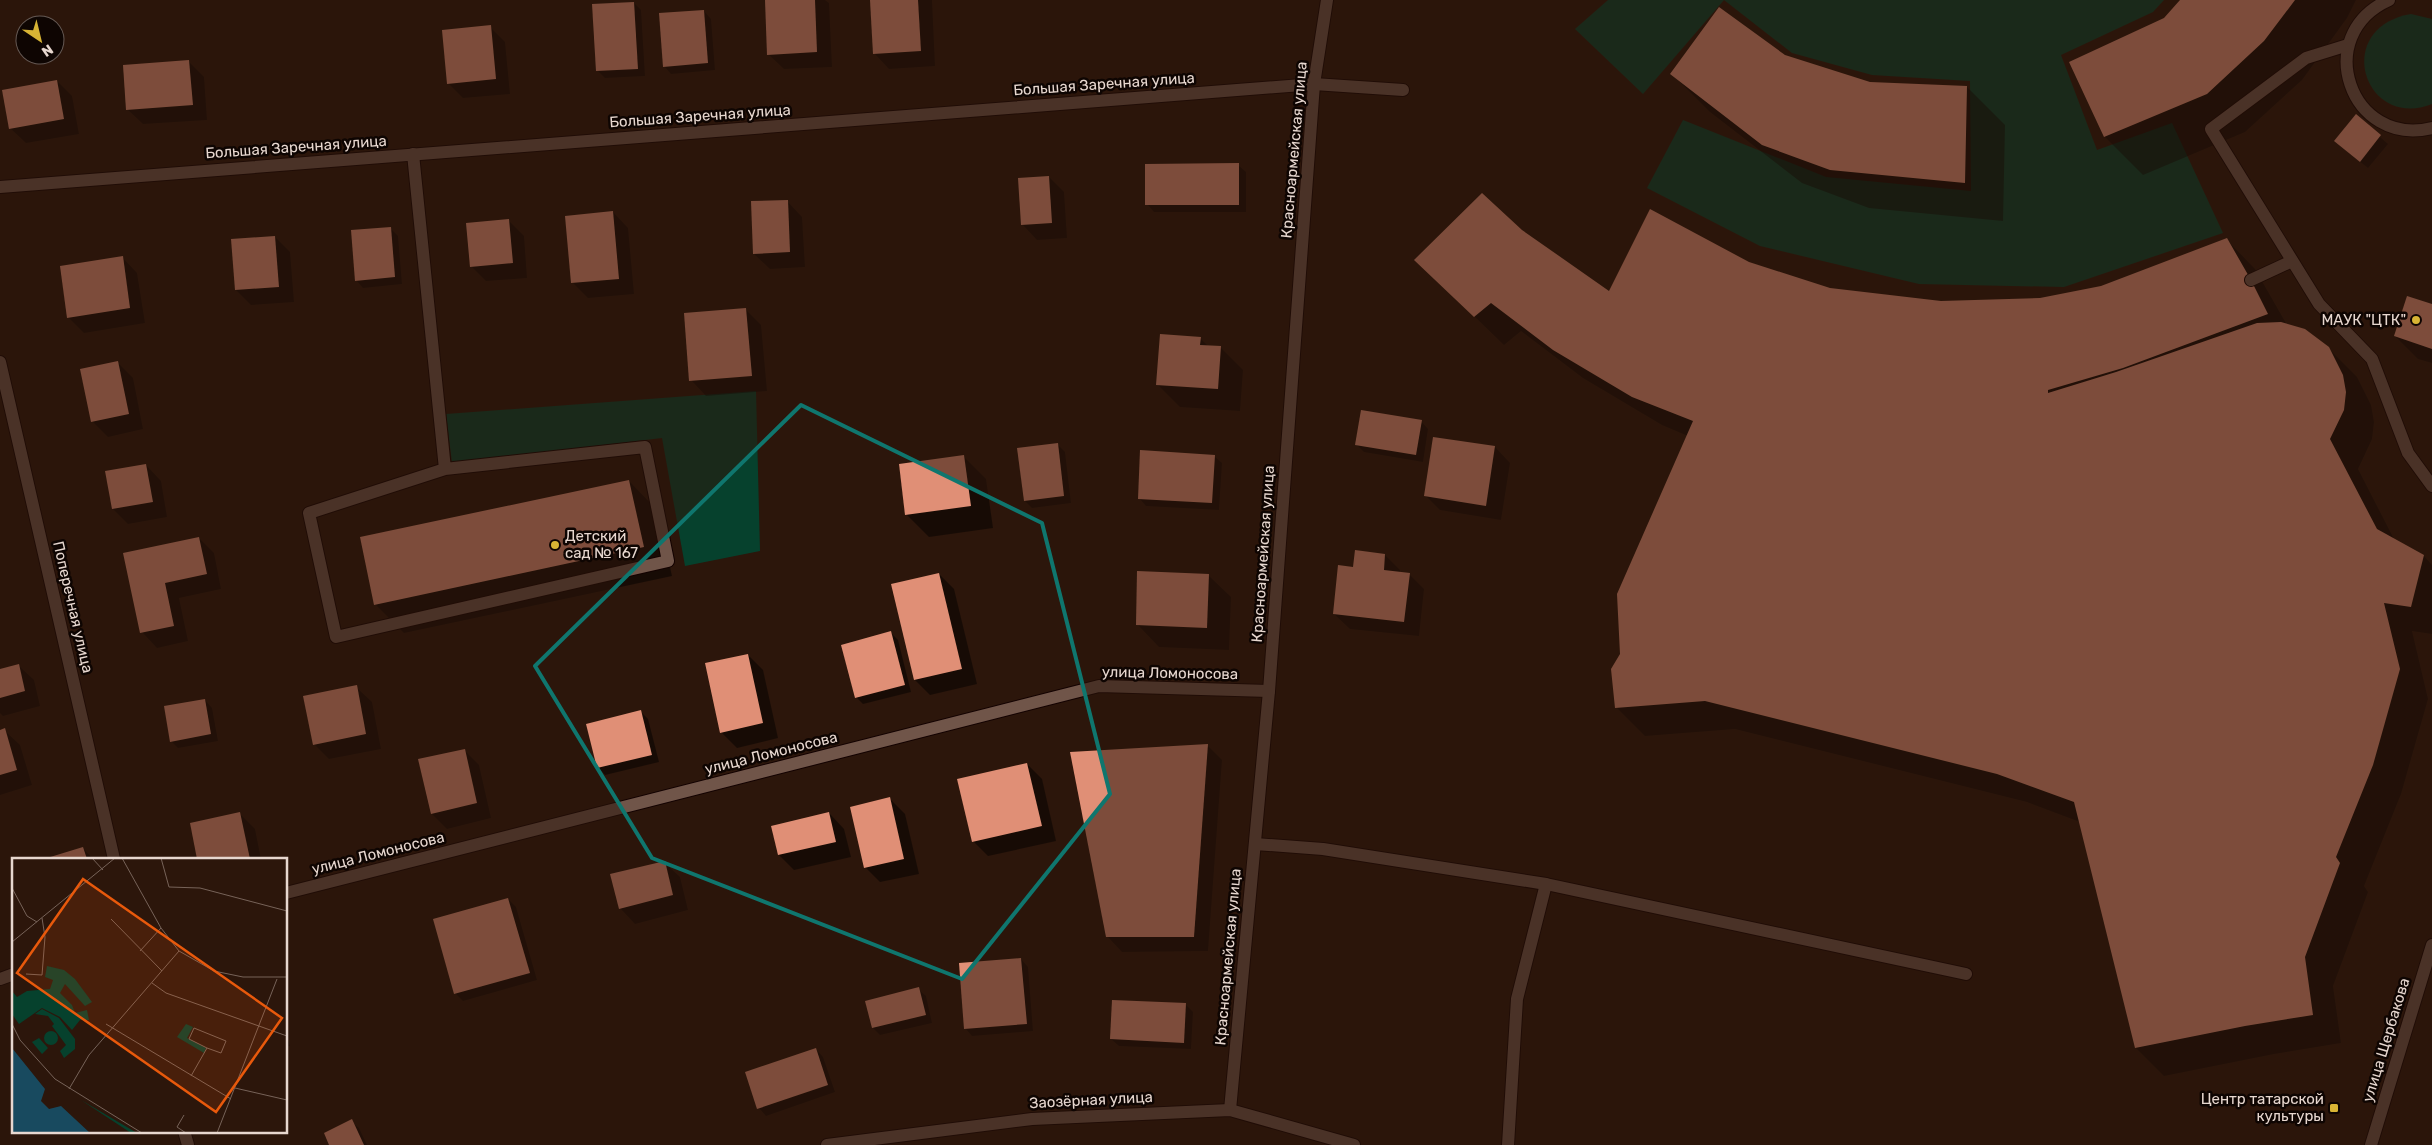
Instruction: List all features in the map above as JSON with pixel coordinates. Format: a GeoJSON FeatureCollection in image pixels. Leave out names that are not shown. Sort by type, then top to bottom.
{"type":"FeatureCollection","features":[{"type":"Feature","properties":{"kind":"street","name":"Красноармейская улица"},"geometry":{"type":"LineString","coordinates":[[1230,1110],[1269,691],[1314,84],[1327,0]]}},
{"type":"Feature","properties":{"kind":"street"},"geometry":{"type":"LineString","coordinates":[[2389,0],[2374,7],[2358,23],[2348,44],[2346,66],[2350,88],[2361,106],[2378,121],[2398,129],[2419,131],[2432,128]]}},
{"type":"Feature","properties":{"kind":"street"},"geometry":{"type":"LineString","coordinates":[[2348,44],[2306,58],[2211,129],[2319,304],[2372,359],[2408,453],[2432,486]]}},
{"type":"Feature","properties":{"kind":"street","name":"Большая Заречная улица"},"geometry":{"type":"LineString","coordinates":[[0,187],[1314,84],[1403,90]]}},
{"type":"Feature","properties":{"kind":"street"},"geometry":{"type":"LineString","coordinates":[[413,154],[444,469]]}},
{"type":"Feature","properties":{"kind":"street"},"geometry":{"type":"LineString","coordinates":[[2251,280],[2292,260]]}},
{"type":"Feature","properties":{"kind":"street","name":"Поперечная улица"},"geometry":{"type":"LineString","coordinates":[[0,362],[114,858]]}},
{"type":"Feature","properties":{"kind":"street"},"geometry":{"type":"LineString","coordinates":[[645,447],[668,561],[336,637],[309,513],[444,469],[645,447]]}},
{"type":"Feature","properties":{"kind":"street","name":"улица Ломоносова"},"geometry":{"type":"LineString","coordinates":[[288,892],[1099,686],[1269,691]]}},
{"type":"Feature","properties":{"kind":"street"},"geometry":{"type":"LineString","coordinates":[[1255,844],[1322,848],[1546,884],[1966,974]]}},
{"type":"Feature","properties":{"kind":"street"},"geometry":{"type":"LineString","coordinates":[[1508,1145],[1517,999],[1546,884]]}},
{"type":"Feature","properties":{"kind":"street","name":"улица Щербакова"},"geometry":{"type":"LineString","coordinates":[[2371,1145],[2432,945]]}},
{"type":"Feature","properties":{"kind":"street"},"geometry":{"type":"LineString","coordinates":[[0,979],[12,975]]}},
{"type":"Feature","properties":{"kind":"street","name":"Заозёрная улица"},"geometry":{"type":"LineString","coordinates":[[827,1145],[1032,1119],[1230,1110],[1354,1145]]}},
{"type":"Feature","properties":{"kind":"street"},"geometry":{"type":"LineString","coordinates":[[184,1132],[188,1145]]}},
{"type":"Feature","properties":{"kind":"highlighted area"},"geometry":{"type":"Polygon","coordinates":[[[801,405],[1042,523],[1110,794],[962,979],[652,858],[535,666],[801,405]]]}},
{"type":"Feature","properties":{"kind":"green space"},"geometry":{"type":"Polygon","coordinates":[[[1608,0],[1724,0],[1643,94],[1575,29],[1608,0]]]}},
{"type":"Feature","properties":{"kind":"green space"},"geometry":{"type":"Polygon","coordinates":[[[1724,0],[2164,0],[2153,12],[2061,55],[2097,150],[2172,123],[2223,233],[2064,287],[1919,284],[1760,246],[1647,188],[1683,120],[1826,177],[1971,191],[1970,81],[1872,75],[1792,53],[1724,0]]]}},
{"type":"Feature","properties":{"kind":"green space"},"geometry":{"type":"Polygon","coordinates":[[[2411,14],[2432,19],[2432,104],[2408,108],[2389,103],[2374,91],[2366,74],[2365,56],[2371,38],[2386,23],[2411,14]]]}},
{"type":"Feature","properties":{"kind":"green space"},"geometry":{"type":"Polygon","coordinates":[[[756,391],[760,551],[685,566],[662,438],[452,463],[446,414],[756,391]]]}},
{"type":"Feature","properties":{"kind":"building"},"geometry":{"type":"Polygon","coordinates":[[[765,0],[815,0],[817,52],[767,55],[765,0]]]}},
{"type":"Feature","properties":{"kind":"building"},"geometry":{"type":"Polygon","coordinates":[[[870,0],[918,0],[921,51],[873,54],[870,0]]]}},
{"type":"Feature","properties":{"kind":"building"},"geometry":{"type":"Polygon","coordinates":[[[2180,0],[2295,0],[2264,41],[2207,94],[2104,137],[2069,62],[2164,18],[2180,0]]]}},
{"type":"Feature","properties":{"kind":"building"},"geometry":{"type":"Polygon","coordinates":[[[634,2],[638,69],[596,71],[592,4],[634,2]]]}},
{"type":"Feature","properties":{"kind":"building"},"geometry":{"type":"Polygon","coordinates":[[[1719,7],[1785,55],[1870,82],[1967,86],[1965,183],[1830,170],[1762,145],[1670,74],[1719,7]]]}},
{"type":"Feature","properties":{"kind":"building"},"geometry":{"type":"Polygon","coordinates":[[[704,10],[708,63],[663,67],[659,13],[704,10]]]}},
{"type":"Feature","properties":{"kind":"building"},"geometry":{"type":"Polygon","coordinates":[[[491,25],[496,79],[447,84],[442,30],[491,25]]]}},
{"type":"Feature","properties":{"kind":"building"},"geometry":{"type":"Polygon","coordinates":[[[189,60],[193,105],[126,110],[123,65],[189,60]]]}},
{"type":"Feature","properties":{"kind":"building"},"geometry":{"type":"Polygon","coordinates":[[[57,80],[64,119],[9,129],[2,90],[57,80]]]}},
{"type":"Feature","properties":{"kind":"building"},"geometry":{"type":"Polygon","coordinates":[[[2356,114],[2381,135],[2360,162],[2334,141],[2356,114]]]}},
{"type":"Feature","properties":{"kind":"building"},"geometry":{"type":"Polygon","coordinates":[[[1239,163],[1239,205],[1145,205],[1145,164],[1239,163]]]}},
{"type":"Feature","properties":{"kind":"building"},"geometry":{"type":"Polygon","coordinates":[[[1049,176],[1052,223],[1021,225],[1018,178],[1049,176]]]}},
{"type":"Feature","properties":{"kind":"building"},"geometry":{"type":"Polygon","coordinates":[[[1482,193],[1522,230],[1609,291],[1650,209],[1749,262],[1830,288],[1941,301],[2040,298],[2101,286],[2227,238],[2268,314],[2123,368],[2048,390],[2048,393],[2116,372],[2257,323],[2281,322],[2305,329],[2329,347],[2343,375],[2346,392],[2344,410],[2330,439],[2377,529],[2424,555],[2411,607],[2384,603],[2400,669],[2373,765],[2336,857],[2340,863],[2305,957],[2313,1015],[2245,1026],[2135,1048],[2074,802],[1997,774],[1705,701],[1615,708],[1611,669],[1620,654],[1617,594],[1693,421],[1632,397],[1553,350],[1491,303],[1474,317],[1414,260],[1482,193]]]}},
{"type":"Feature","properties":{"kind":"building"},"geometry":{"type":"Polygon","coordinates":[[[788,200],[790,252],[753,254],[751,201],[788,200]]]}},
{"type":"Feature","properties":{"kind":"building"},"geometry":{"type":"Polygon","coordinates":[[[613,211],[619,279],[571,283],[565,216],[613,211]]]}},
{"type":"Feature","properties":{"kind":"building"},"geometry":{"type":"Polygon","coordinates":[[[509,219],[513,263],[470,267],[466,223],[509,219]]]}},
{"type":"Feature","properties":{"kind":"building"},"geometry":{"type":"Polygon","coordinates":[[[391,227],[395,277],[355,281],[351,230],[391,227]]]}},
{"type":"Feature","properties":{"kind":"building"},"geometry":{"type":"Polygon","coordinates":[[[275,236],[279,287],[235,290],[231,239],[275,236]]]}},
{"type":"Feature","properties":{"kind":"building"},"geometry":{"type":"Polygon","coordinates":[[[123,256],[130,308],[67,318],[60,266],[123,256]]]}},
{"type":"Feature","properties":{"kind":"building","name":"МАУК \"ЦТК\""},"geometry":{"type":"Polygon","coordinates":[[[2407,296],[2432,304],[2432,349],[2394,336],[2407,296]]]}},
{"type":"Feature","properties":{"kind":"building"},"geometry":{"type":"Polygon","coordinates":[[[746,308],[752,376],[689,381],[684,313],[746,308]]]}},
{"type":"Feature","properties":{"kind":"building"},"geometry":{"type":"Polygon","coordinates":[[[1160,334],[1201,337],[1200,345],[1221,346],[1218,389],[1156,385],[1160,334]]]}},
{"type":"Feature","properties":{"kind":"building"},"geometry":{"type":"Polygon","coordinates":[[[118,361],[129,414],[91,422],[80,369],[118,361]]]}},
{"type":"Feature","properties":{"kind":"building"},"geometry":{"type":"Polygon","coordinates":[[[1361,410],[1422,420],[1416,455],[1355,445],[1361,410]]]}},
{"type":"Feature","properties":{"kind":"building"},"geometry":{"type":"Polygon","coordinates":[[[1433,437],[1495,446],[1486,506],[1424,496],[1433,437]]]}},
{"type":"Feature","properties":{"kind":"building"},"geometry":{"type":"Polygon","coordinates":[[[1058,443],[1064,496],[1024,501],[1017,448],[1058,443]]]}},
{"type":"Feature","properties":{"kind":"building"},"geometry":{"type":"Polygon","coordinates":[[[1140,450],[1215,455],[1212,503],[1138,499],[1140,450]]]}},
{"type":"Feature","properties":{"kind":"building"},"geometry":{"type":"Polygon","coordinates":[[[964,455],[971,506],[905,515],[899,464],[964,455]]]}},
{"type":"Feature","properties":{"kind":"building"},"geometry":{"type":"Polygon","coordinates":[[[146,464],[153,502],[112,509],[105,471],[146,464]]]}},
{"type":"Feature","properties":{"kind":"building"},"geometry":{"type":"Polygon","coordinates":[[[629,480],[644,547],[374,605],[360,537],[629,480]]]}},
{"type":"Feature","properties":{"kind":"building"},"geometry":{"type":"Polygon","coordinates":[[[199,537],[207,574],[165,583],[174,626],[140,633],[123,553],[199,537]]]}},
{"type":"Feature","properties":{"kind":"building"},"geometry":{"type":"Polygon","coordinates":[[[1355,550],[1385,554],[1384,570],[1410,573],[1404,622],[1333,614],[1338,565],[1353,567],[1355,550]]]}},
{"type":"Feature","properties":{"kind":"building"},"geometry":{"type":"Polygon","coordinates":[[[1137,571],[1209,574],[1207,628],[1136,625],[1137,571]]]}},
{"type":"Feature","properties":{"kind":"building"},"geometry":{"type":"Polygon","coordinates":[[[939,573],[962,669],[914,680],[891,584],[939,573]]]}},
{"type":"Feature","properties":{"kind":"building"},"geometry":{"type":"Polygon","coordinates":[[[891,631],[905,685],[855,698],[841,645],[891,631]]]}},
{"type":"Feature","properties":{"kind":"building"},"geometry":{"type":"Polygon","coordinates":[[[748,654],[763,723],[720,733],[705,663],[748,654]]]}},
{"type":"Feature","properties":{"kind":"building"},"geometry":{"type":"Polygon","coordinates":[[[19,664],[25,691],[0,698],[0,669],[19,664]]]}},
{"type":"Feature","properties":{"kind":"building"},"geometry":{"type":"Polygon","coordinates":[[[357,685],[366,734],[313,745],[303,696],[357,685]]]}},
{"type":"Feature","properties":{"kind":"building"},"geometry":{"type":"Polygon","coordinates":[[[205,699],[211,734],[170,742],[164,706],[205,699]]]}},
{"type":"Feature","properties":{"kind":"building"},"geometry":{"type":"Polygon","coordinates":[[[641,710],[652,755],[597,768],[586,724],[641,710]]]}},
{"type":"Feature","properties":{"kind":"building"},"geometry":{"type":"Polygon","coordinates":[[[5,728],[17,770],[0,775],[0,730],[5,728]]]}},
{"type":"Feature","properties":{"kind":"building"},"geometry":{"type":"Polygon","coordinates":[[[1208,744],[1194,937],[1106,937],[1070,752],[1208,744]]]}},
{"type":"Feature","properties":{"kind":"building"},"geometry":{"type":"Polygon","coordinates":[[[465,749],[477,803],[431,814],[418,759],[465,749]]]}},
{"type":"Feature","properties":{"kind":"building"},"geometry":{"type":"Polygon","coordinates":[[[1027,763],[1042,826],[972,842],[957,779],[1027,763]]]}},
{"type":"Feature","properties":{"kind":"building"},"geometry":{"type":"Polygon","coordinates":[[[890,797],[904,859],[864,868],[850,807],[890,797]]]}},
{"type":"Feature","properties":{"kind":"building"},"geometry":{"type":"Polygon","coordinates":[[[240,812],[250,858],[197,858],[190,823],[240,812]]]}},
{"type":"Feature","properties":{"kind":"building"},"geometry":{"type":"Polygon","coordinates":[[[829,812],[836,842],[778,855],[771,826],[829,812]]]}},
{"type":"Feature","properties":{"kind":"building"},"geometry":{"type":"Polygon","coordinates":[[[83,847],[87,858],[47,858],[83,847]]]}},
{"type":"Feature","properties":{"kind":"building"},"geometry":{"type":"Polygon","coordinates":[[[665,861],[673,895],[619,909],[610,874],[665,861]]]}},
{"type":"Feature","properties":{"kind":"building"},"geometry":{"type":"Polygon","coordinates":[[[508,898],[530,973],[454,994],[433,919],[508,898]]]}},
{"type":"Feature","properties":{"kind":"building"},"geometry":{"type":"Polygon","coordinates":[[[1021,958],[1027,1024],[964,1029],[959,963],[1021,958]]]}},
{"type":"Feature","properties":{"kind":"building"},"geometry":{"type":"Polygon","coordinates":[[[919,987],[926,1015],[872,1028],[865,1001],[919,987]]]}},
{"type":"Feature","properties":{"kind":"building"},"geometry":{"type":"Polygon","coordinates":[[[1112,1000],[1186,1003],[1184,1043],[1110,1039],[1112,1000]]]}},
{"type":"Feature","properties":{"kind":"building"},"geometry":{"type":"Polygon","coordinates":[[[816,1048],[828,1085],[757,1109],[745,1072],[816,1048]]]}},
{"type":"Feature","properties":{"kind":"building"},"geometry":{"type":"Polygon","coordinates":[[[352,1119],[364,1145],[329,1145],[324,1133],[352,1119]]]}},
{"type":"Feature","properties":{"kind":"place","name":"МАУК \"ЦТК\""},"geometry":{"type":"Point","coordinates":[2416,320]}},
{"type":"Feature","properties":{"kind":"place","name":"Детский сад № 167"},"geometry":{"type":"Point","coordinates":[555,545]}},
{"type":"Feature","properties":{"kind":"place","name":"Центр татарской культуры"},"geometry":{"type":"Point","coordinates":[2334,1108]}}]}
